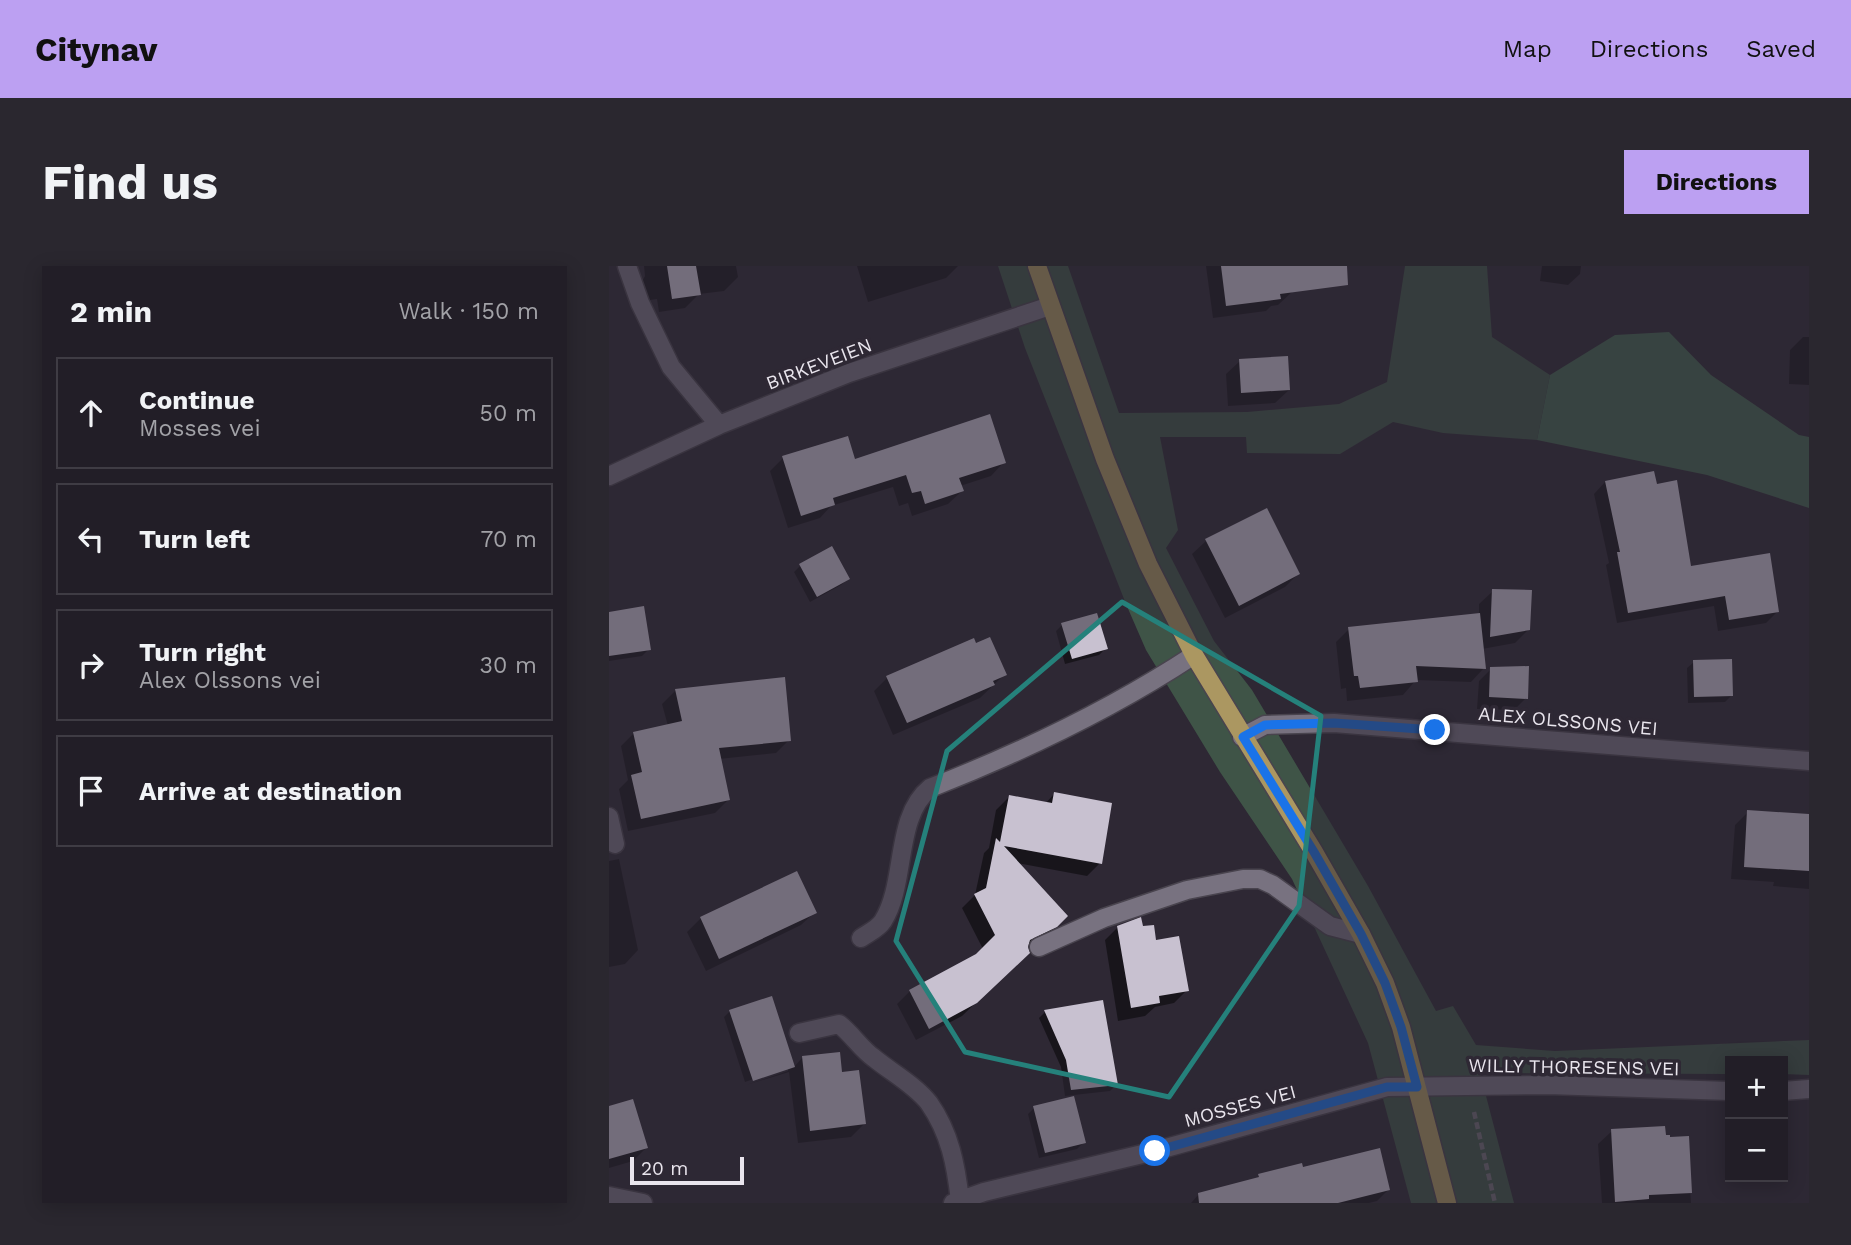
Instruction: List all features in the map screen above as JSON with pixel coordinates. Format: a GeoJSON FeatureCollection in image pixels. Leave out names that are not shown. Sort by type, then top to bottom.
{"type":"FeatureCollection","features":[{"type":"Feature","properties":{"kind":"main road"},"geometry":{"type":"LineString","coordinates":[[1037,266],[1105,458],[1148,564],[1194,655],[1314,852],[1361,934],[1385,983],[1401,1027],[1447,1203]]}},
{"type":"Feature","properties":{"kind":"street"},"geometry":{"type":"LineString","coordinates":[[627,266],[640,303],[671,367],[719,425]]}},
{"type":"Feature","properties":{"kind":"street","name":"BIRKEVEIEN"},"geometry":{"type":"LineString","coordinates":[[609,476],[719,425],[849,373],[1050,306]]}},
{"type":"Feature","properties":{"kind":"street"},"geometry":{"type":"LineString","coordinates":[[861,938],[877,928],[889,908],[910,821],[922,795],[930,788],[997,762],[1135,693],[1194,655]]}},
{"type":"Feature","properties":{"kind":"street","name":"ALEX OLSSONS VEI"},"geometry":{"type":"LineString","coordinates":[[1243,737],[1265,725],[1334,723],[1809,761]]}},
{"type":"Feature","properties":{"kind":"street"},"geometry":{"type":"LineString","coordinates":[[609,817],[615,845]]}},
{"type":"Feature","properties":{"kind":"street"},"geometry":{"type":"LineString","coordinates":[[1039,947],[1104,918],[1187,890],[1243,879],[1260,879],[1273,885],[1330,926],[1361,934]]}},
{"type":"Feature","properties":{"kind":"street"},"geometry":{"type":"LineString","coordinates":[[799,1033],[839,1024],[852,1034],[871,1056],[927,1101],[946,1133],[955,1163],[956,1202]]}},
{"type":"Feature","properties":{"kind":"street","name":"WILLY THORESENS VEI"},"geometry":{"type":"LineString","coordinates":[[1417,1087],[1548,1085],[1725,1091]]}},
{"type":"Feature","properties":{"kind":"street","name":"MOSSES VEI"},"geometry":{"type":"LineString","coordinates":[[956,1202],[984,1192],[1155,1151],[1387,1087],[1417,1087]]}},
{"type":"Feature","properties":{"kind":"street"},"geometry":{"type":"LineString","coordinates":[[1788,1091],[1809,1089]]}},
{"type":"Feature","properties":{"kind":"street"},"geometry":{"type":"LineString","coordinates":[[609,1196],[643,1203]]}},
{"type":"Feature","properties":{"kind":"path"},"geometry":{"type":"LineString","coordinates":[[1468,1086],[1495,1203]]}},
{"type":"Feature","properties":{"kind":"highlighted area"},"geometry":{"type":"Polygon","coordinates":[[[1122,602],[1321,716],[1299,906],[1169,1097],[965,1052],[896,941],[947,751],[1122,602]]]}},
{"type":"Feature","properties":{"kind":"green space"},"geometry":{"type":"Polygon","coordinates":[[[998,266],[1068,266],[1119,413],[1247,412],[1339,404],[1387,382],[1405,266],[1487,266],[1492,337],[1550,375],[1537,440],[1443,433],[1393,422],[1340,454],[1247,453],[1246,437],[1160,437],[1178,530],[1166,548],[1214,641],[1252,690],[1368,886],[1436,1011],[1453,1006],[1476,1045],[1555,1051],[1809,1040],[1809,1075],[1788,1074],[1788,1056],[1725,1056],[1725,1074],[1480,1073],[1514,1203],[1411,1203],[1368,1043],[1292,879],[1220,772],[1146,650],[1025,348],[998,266]]]}},
{"type":"Feature","properties":{"kind":"green space"},"geometry":{"type":"Polygon","coordinates":[[[1669,332],[1711,375],[1799,435],[1809,437],[1809,508],[1707,475],[1537,440],[1550,375],[1615,335],[1669,332]]]}},
{"type":"Feature","properties":{"kind":"building"},"geometry":{"type":"Polygon","coordinates":[[[667,266],[696,266],[701,295],[672,299],[667,266]]]}},
{"type":"Feature","properties":{"kind":"building"},"geometry":{"type":"Polygon","coordinates":[[[1221,266],[1347,266],[1348,285],[1280,294],[1281,299],[1226,306],[1221,266]]]}},
{"type":"Feature","properties":{"kind":"building"},"geometry":{"type":"Polygon","coordinates":[[[1288,356],[1290,390],[1241,393],[1239,359],[1288,356]]]}},
{"type":"Feature","properties":{"kind":"building"},"geometry":{"type":"Polygon","coordinates":[[[990,414],[1006,463],[959,478],[964,491],[925,504],[921,491],[912,493],[906,475],[833,498],[835,505],[801,516],[782,456],[848,436],[855,459],[990,414]]]}},
{"type":"Feature","properties":{"kind":"building"},"geometry":{"type":"Polygon","coordinates":[[[1654,471],[1657,484],[1677,480],[1691,566],[1770,553],[1779,612],[1729,620],[1725,596],[1628,613],[1617,552],[1620,552],[1605,481],[1654,471]]]}},
{"type":"Feature","properties":{"kind":"building"},"geometry":{"type":"Polygon","coordinates":[[[1267,508],[1300,574],[1239,606],[1205,539],[1267,508]]]}},
{"type":"Feature","properties":{"kind":"building"},"geometry":{"type":"Polygon","coordinates":[[[832,546],[850,579],[817,597],[799,564],[832,546]]]}},
{"type":"Feature","properties":{"kind":"building"},"geometry":{"type":"Polygon","coordinates":[[[1492,589],[1532,590],[1530,630],[1490,637],[1492,589]]]}},
{"type":"Feature","properties":{"kind":"building"},"geometry":{"type":"Polygon","coordinates":[[[644,606],[651,650],[609,656],[609,612],[644,606]]]}},
{"type":"Feature","properties":{"kind":"building"},"geometry":{"type":"Polygon","coordinates":[[[1097,613],[1108,649],[1072,659],[1061,623],[1097,613]]]}},
{"type":"Feature","properties":{"kind":"building"},"geometry":{"type":"Polygon","coordinates":[[[1480,613],[1486,669],[1416,666],[1418,682],[1360,688],[1358,676],[1354,676],[1348,627],[1480,613]]]}},
{"type":"Feature","properties":{"kind":"building"},"geometry":{"type":"Polygon","coordinates":[[[990,637],[1007,675],[993,681],[995,685],[907,723],[886,676],[974,638],[976,643],[990,637]]]}},
{"type":"Feature","properties":{"kind":"building"},"geometry":{"type":"Polygon","coordinates":[[[1732,659],[1733,696],[1694,697],[1693,660],[1732,659]]]}},
{"type":"Feature","properties":{"kind":"building"},"geometry":{"type":"Polygon","coordinates":[[[1529,666],[1528,699],[1489,697],[1490,667],[1529,666]]]}},
{"type":"Feature","properties":{"kind":"building"},"geometry":{"type":"Polygon","coordinates":[[[785,677],[791,741],[719,748],[730,800],[641,819],[631,775],[642,772],[633,732],[682,721],[675,689],[785,677]]]}},
{"type":"Feature","properties":{"kind":"building"},"geometry":{"type":"Polygon","coordinates":[[[1054,792],[1112,803],[1102,864],[1004,846],[1068,916],[1057,927],[1030,940],[1030,953],[977,1003],[929,1029],[909,990],[976,954],[995,935],[974,894],[986,888],[996,838],[1000,842],[1009,795],[1052,803],[1054,792]]]}},
{"type":"Feature","properties":{"kind":"building"},"geometry":{"type":"Polygon","coordinates":[[[1747,810],[1809,814],[1809,871],[1744,867],[1747,810]]]}},
{"type":"Feature","properties":{"kind":"building"},"geometry":{"type":"Polygon","coordinates":[[[797,871],[817,913],[719,959],[700,917],[797,871]]]}},
{"type":"Feature","properties":{"kind":"building"},"geometry":{"type":"Polygon","coordinates":[[[1141,917],[1143,926],[1154,925],[1156,940],[1179,936],[1189,991],[1159,996],[1160,1003],[1131,1008],[1117,926],[1141,917]]]}},
{"type":"Feature","properties":{"kind":"building"},"geometry":{"type":"Polygon","coordinates":[[[772,996],[795,1067],[753,1081],[729,1010],[772,996]]]}},
{"type":"Feature","properties":{"kind":"building"},"geometry":{"type":"Polygon","coordinates":[[[1103,1000],[1118,1085],[1071,1090],[1066,1060],[1044,1010],[1103,1000]]]}},
{"type":"Feature","properties":{"kind":"building"},"geometry":{"type":"Polygon","coordinates":[[[840,1052],[842,1072],[859,1070],[866,1124],[810,1131],[802,1056],[840,1052]]]}},
{"type":"Feature","properties":{"kind":"building"},"geometry":{"type":"Polygon","coordinates":[[[1074,1096],[1086,1143],[1045,1153],[1033,1106],[1074,1096]]]}},
{"type":"Feature","properties":{"kind":"building"},"geometry":{"type":"Polygon","coordinates":[[[633,1099],[648,1148],[609,1159],[609,1106],[633,1099]]]}},
{"type":"Feature","properties":{"kind":"building"},"geometry":{"type":"Polygon","coordinates":[[[1665,1126],[1666,1135],[1670,1137],[1689,1136],[1692,1193],[1649,1195],[1649,1199],[1615,1202],[1611,1129],[1665,1126]]]}},
{"type":"Feature","properties":{"kind":"building"},"geometry":{"type":"Polygon","coordinates":[[[1380,1148],[1390,1190],[1338,1203],[1199,1203],[1198,1193],[1259,1177],[1258,1174],[1302,1163],[1303,1167],[1380,1148]]]}},
{"type":"Feature","properties":{"kind":"route"},"geometry":{"type":"LineString","coordinates":[[1155,1151],[1387,1087],[1417,1087],[1401,1027],[1385,983],[1361,934],[1243,737],[1265,725],[1334,723],[1435,730]]}}]}
